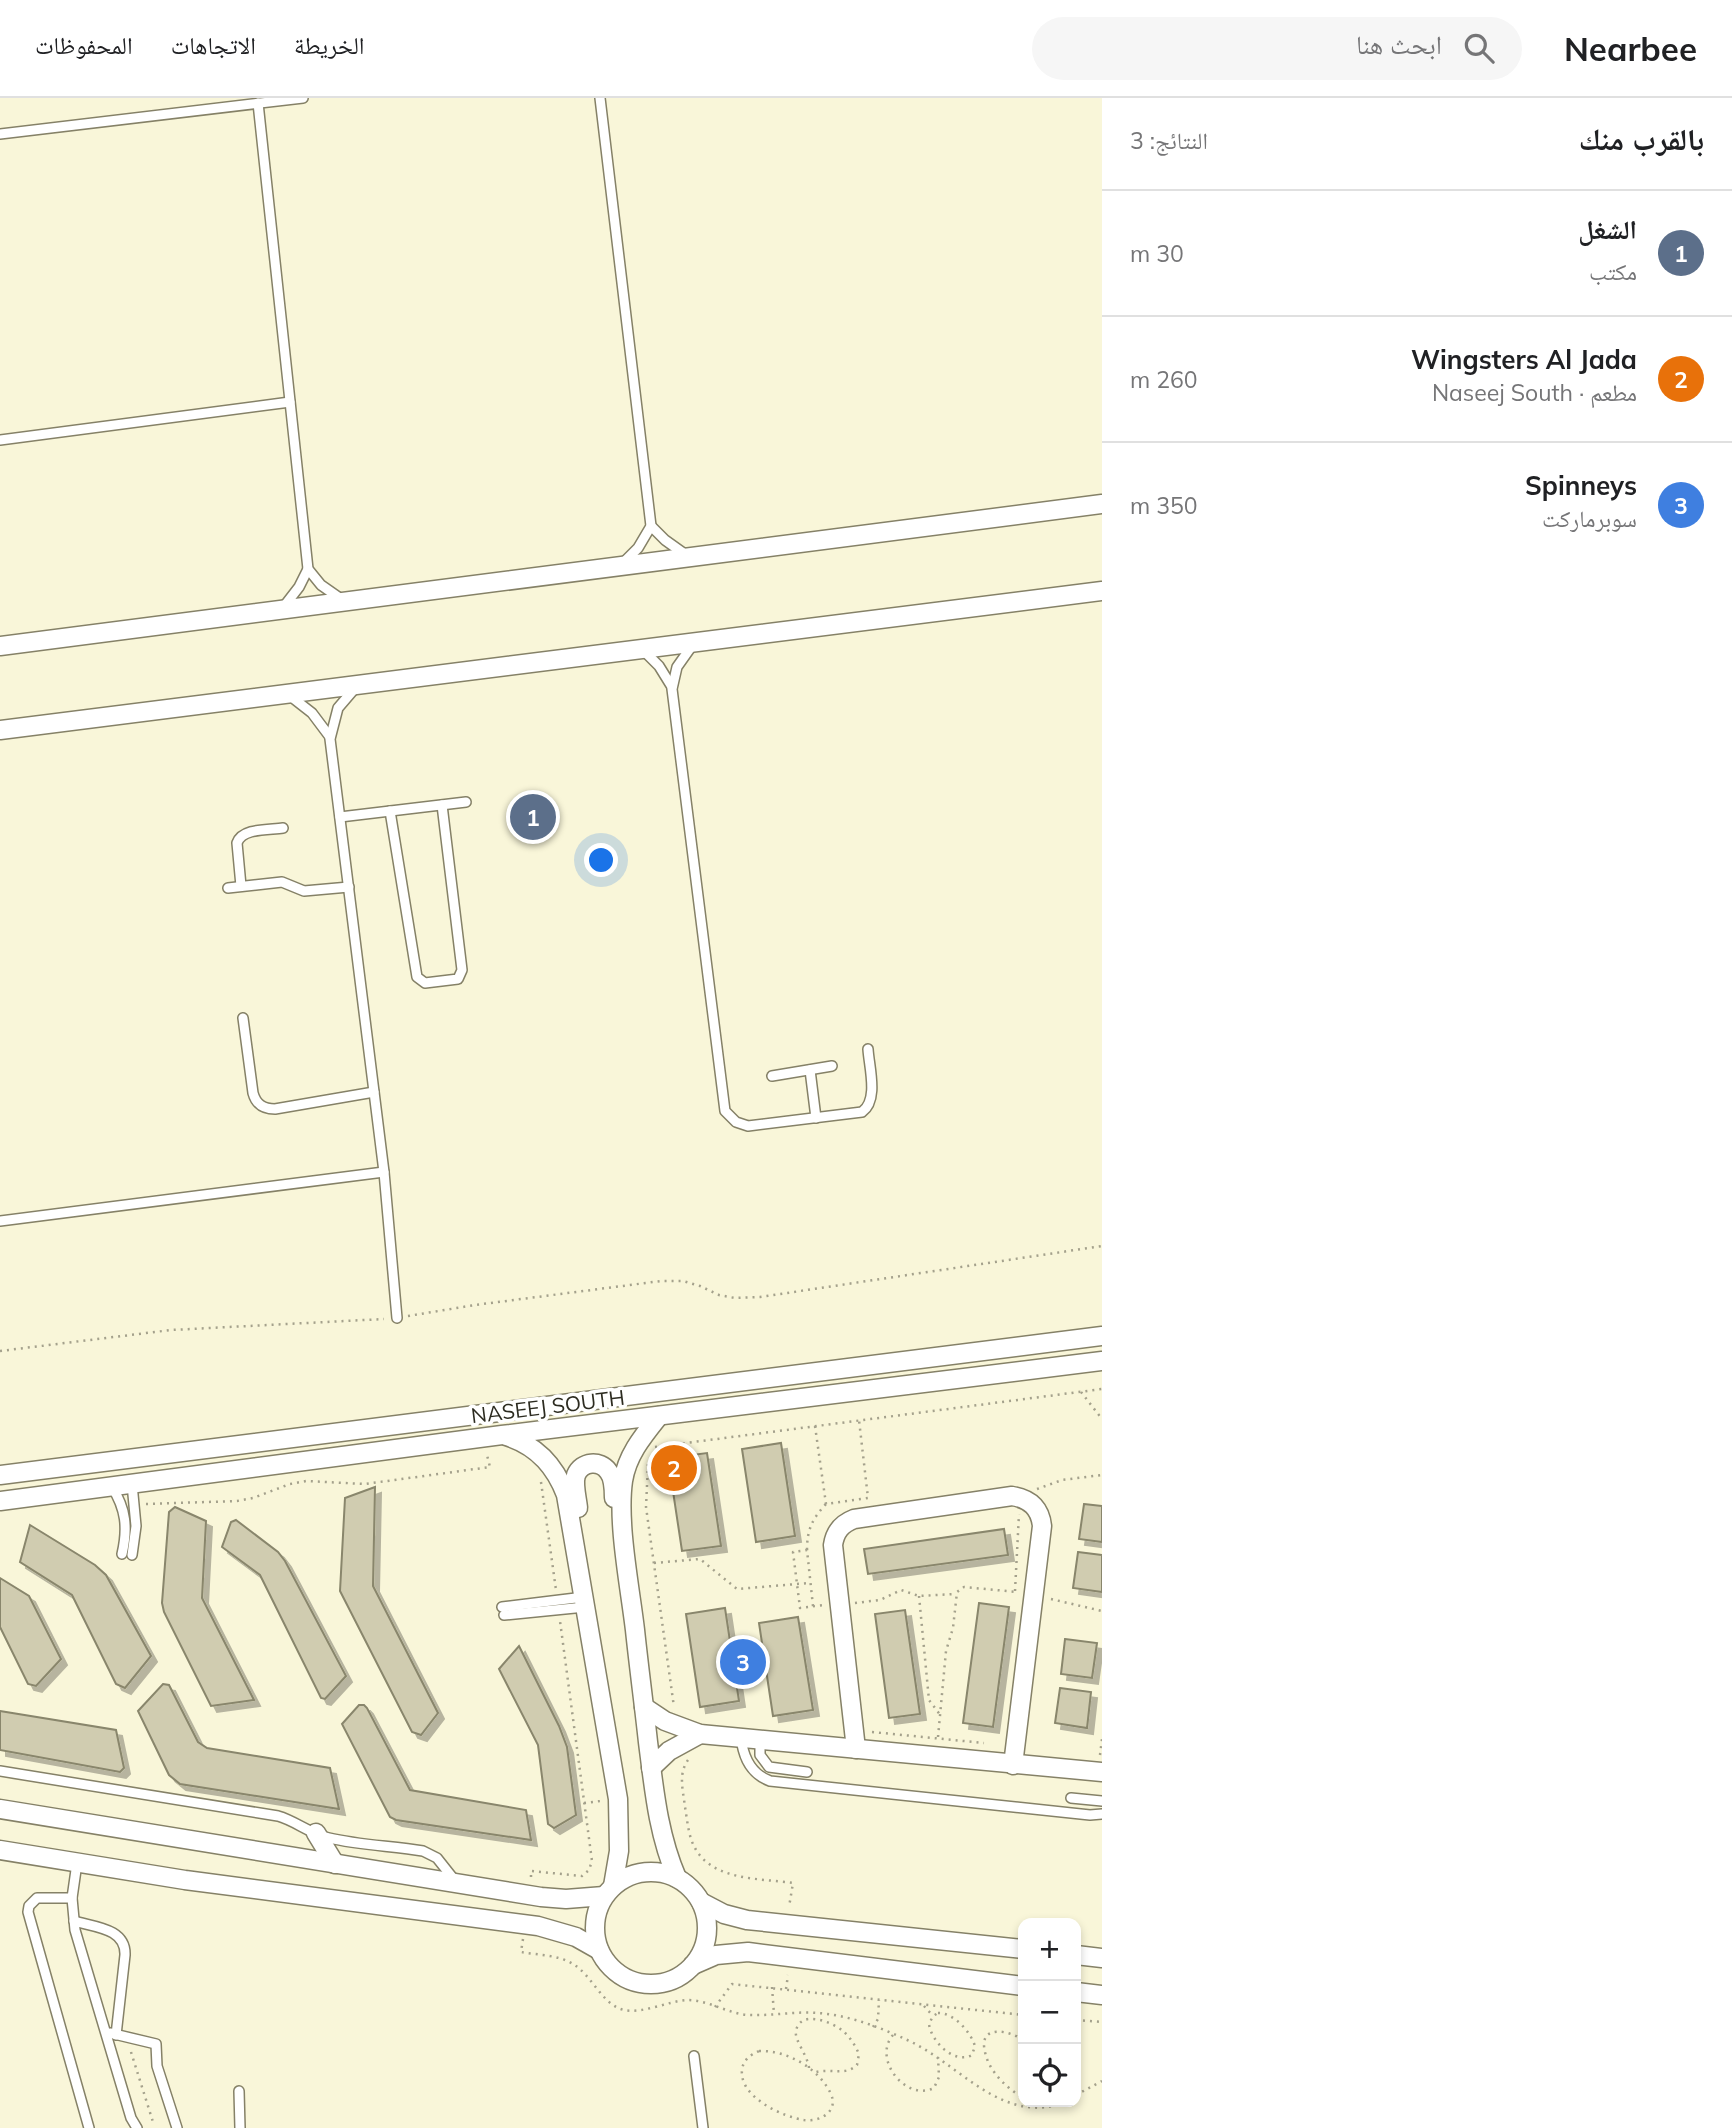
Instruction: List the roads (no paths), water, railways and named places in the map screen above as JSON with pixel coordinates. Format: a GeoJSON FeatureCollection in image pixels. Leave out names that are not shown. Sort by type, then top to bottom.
{"type":"FeatureCollection","features":[{"type":"Feature","properties":{"kind":"street"},"geometry":{"type":"LineString","coordinates":[[0,646],[1102,504]]}},
{"type":"Feature","properties":{"kind":"street"},"geometry":{"type":"LineString","coordinates":[[0,730],[1102,591]]}},
{"type":"Feature","properties":{"kind":"street"},"geometry":{"type":"LineString","coordinates":[[0,1475],[1102,1336]]}},
{"type":"Feature","properties":{"kind":"street","name":"NASEEJ SOUTH"},"geometry":{"type":"LineString","coordinates":[[0,1501],[502,1435],[1102,1361]]}},
{"type":"Feature","properties":{"kind":"street"},"geometry":{"type":"LineString","coordinates":[[659,1416],[639,1441],[629,1461],[623,1482],[624,1528],[660,1829],[677,1878]]}},
{"type":"Feature","properties":{"kind":"street"},"geometry":{"type":"LineString","coordinates":[[502,1435],[534,1449],[557,1474],[566,1495],[619,1808],[619,1851],[609,1891],[598,1909],[595,1923],[599,1950]]}},
{"type":"Feature","properties":{"kind":"street"},"geometry":{"type":"LineString","coordinates":[[576,1553],[580,1532],[575,1480],[584,1466],[595,1463],[609,1472],[617,1511],[624,1528]]}},
{"type":"Feature","properties":{"kind":"street"},"geometry":{"type":"LineString","coordinates":[[856,1749],[833,1545],[837,1533],[847,1521],[1012,1496],[1032,1503],[1041,1520],[1035,1596],[1013,1765]]}},
{"type":"Feature","properties":{"kind":"street"},"geometry":{"type":"LineString","coordinates":[[644,1707],[677,1726],[701,1734],[1013,1765],[1101,1764]]}},
{"type":"Feature","properties":{"kind":"street"},"geometry":{"type":"LineString","coordinates":[[651,1768],[679,1745],[701,1734]]}},
{"type":"Feature","properties":{"kind":"street"},"geometry":{"type":"LineString","coordinates":[[0,1809],[457,1884],[566,1899],[609,1891],[639,1872],[658,1872],[677,1878],[695,1892],[701,1902],[707,1928],[701,1954],[693,1965],[670,1981],[642,1983],[616,1972],[599,1950],[564,1932],[0,1850]]}},
{"type":"Feature","properties":{"kind":"street"},"geometry":{"type":"LineString","coordinates":[[316,1833],[334,1864]]}},
{"type":"Feature","properties":{"kind":"street"},"geometry":{"type":"LineString","coordinates":[[701,1902],[736,1918],[1018,1948]]}},
{"type":"Feature","properties":{"kind":"street"},"geometry":{"type":"LineString","coordinates":[[693,1965],[716,1955],[738,1952],[1018,1985]]}},
{"type":"Feature","properties":{"kind":"street"},"geometry":{"type":"LineString","coordinates":[[1081,1956],[1102,1958]]}},
{"type":"Feature","properties":{"kind":"street"},"geometry":{"type":"LineString","coordinates":[[1081,1993],[1102,1995]]}},
{"type":"Feature","properties":{"kind":"lane"},"geometry":{"type":"LineString","coordinates":[[0,134],[303,98]]}},
{"type":"Feature","properties":{"kind":"lane"},"geometry":{"type":"LineString","coordinates":[[600,98],[651,526],[638,548],[619,566]]}},
{"type":"Feature","properties":{"kind":"lane"},"geometry":{"type":"LineString","coordinates":[[258,103],[308,569],[299,587],[281,610]]}},
{"type":"Feature","properties":{"kind":"lane"},"geometry":{"type":"LineString","coordinates":[[0,440],[290,402]]}},
{"type":"Feature","properties":{"kind":"lane"},"geometry":{"type":"LineString","coordinates":[[651,526],[665,540],[691,557]]}},
{"type":"Feature","properties":{"kind":"lane"},"geometry":{"type":"LineString","coordinates":[[308,569],[321,585],[346,601]]}},
{"type":"Feature","properties":{"kind":"lane"},"geometry":{"type":"LineString","coordinates":[[697,640],[682,657],[672,689],[725,1111],[736,1122],[748,1126],[856,1113],[867,1109],[871,1100],[867,1049]]}},
{"type":"Feature","properties":{"kind":"lane"},"geometry":{"type":"LineString","coordinates":[[640,648],[659,666],[672,689]]}},
{"type":"Feature","properties":{"kind":"lane"},"geometry":{"type":"LineString","coordinates":[[359,684],[338,708],[330,738],[384,1172],[397,1318]]}},
{"type":"Feature","properties":{"kind":"lane"},"geometry":{"type":"LineString","coordinates":[[287,694],[313,713],[330,738]]}},
{"type":"Feature","properties":{"kind":"lane"},"geometry":{"type":"LineString","coordinates":[[341,817],[466,802]]}},
{"type":"Feature","properties":{"kind":"lane"},"geometry":{"type":"LineString","coordinates":[[390,811],[418,977],[425,983],[452,981],[458,979],[462,970],[442,805]]}},
{"type":"Feature","properties":{"kind":"lane"},"geometry":{"type":"LineString","coordinates":[[241,886],[237,843],[239,837],[244,833],[283,828]]}},
{"type":"Feature","properties":{"kind":"lane"},"geometry":{"type":"LineString","coordinates":[[228,888],[282,882],[304,891],[349,887]]}},
{"type":"Feature","properties":{"kind":"lane"},"geometry":{"type":"LineString","coordinates":[[243,1018],[253,1093],[263,1107],[275,1109],[374,1092]]}},
{"type":"Feature","properties":{"kind":"lane"},"geometry":{"type":"LineString","coordinates":[[772,1076],[832,1066]]}},
{"type":"Feature","properties":{"kind":"lane"},"geometry":{"type":"LineString","coordinates":[[810,1070],[816,1118]]}},
{"type":"Feature","properties":{"kind":"lane"},"geometry":{"type":"LineString","coordinates":[[0,1221],[384,1172]]}},
{"type":"Feature","properties":{"kind":"lane"},"geometry":{"type":"LineString","coordinates":[[112,1487],[125,1512],[127,1554],[136,1526],[132,1484]]}},
{"type":"Feature","properties":{"kind":"lane"},"geometry":{"type":"LineString","coordinates":[[503,1611],[584,1602]]}},
{"type":"Feature","properties":{"kind":"lane"},"geometry":{"type":"LineString","coordinates":[[741,1737],[744,1753],[751,1767],[756,1774],[770,1781],[1090,1815],[1102,1814]]}},
{"type":"Feature","properties":{"kind":"lane"},"geometry":{"type":"LineString","coordinates":[[760,1740],[762,1759],[769,1767],[807,1772]]}},
{"type":"Feature","properties":{"kind":"lane"},"geometry":{"type":"LineString","coordinates":[[0,1771],[278,1816],[331,1839],[423,1851],[436,1858],[457,1884]]}},
{"type":"Feature","properties":{"kind":"lane"},"geometry":{"type":"LineString","coordinates":[[1071,1798],[1102,1801]]}},
{"type":"Feature","properties":{"kind":"lane"},"geometry":{"type":"LineString","coordinates":[[77,1863],[72,1898],[74,1921],[131,2119],[137,2128]]}},
{"type":"Feature","properties":{"kind":"lane"},"geometry":{"type":"LineString","coordinates":[[72,1898],[37,1898],[27,1912],[89,2128]]}},
{"type":"Feature","properties":{"kind":"lane"},"geometry":{"type":"LineString","coordinates":[[74,1921],[113,1932],[124,1944],[116,2035]]}},
{"type":"Feature","properties":{"kind":"lane"},"geometry":{"type":"LineString","coordinates":[[105,2032],[156,2044],[157,2066],[177,2128]]}},
{"type":"Feature","properties":{"kind":"lane"},"geometry":{"type":"LineString","coordinates":[[694,2056],[703,2128]]}},
{"type":"Feature","properties":{"kind":"lane"},"geometry":{"type":"LineString","coordinates":[[239,2091],[240,2128]]}},
{"type":"Feature","properties":{"kind":"place","name":"الشغل"},"geometry":{"type":"Point","coordinates":[533,817]}},
{"type":"Feature","properties":{"kind":"place","name":"Wingsters Al Jada"},"geometry":{"type":"Point","coordinates":[674,1468]}},
{"type":"Feature","properties":{"kind":"place","name":"Spinneys"},"geometry":{"type":"Point","coordinates":[743,1662]}}]}
